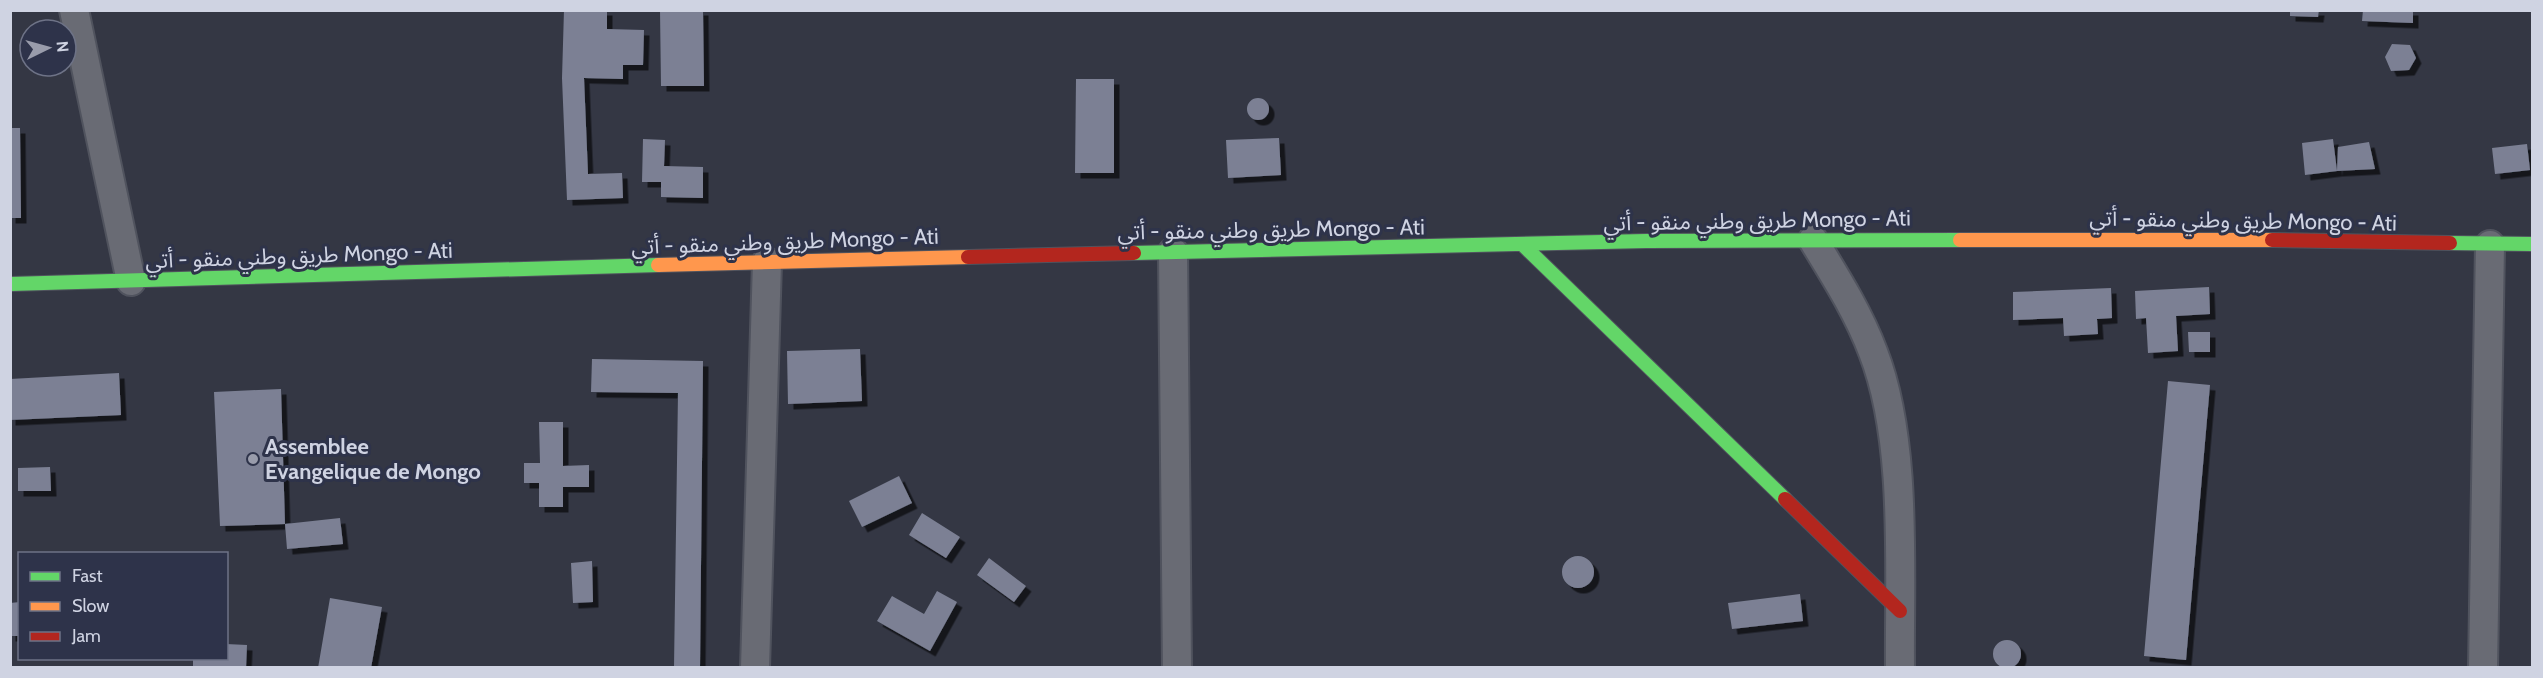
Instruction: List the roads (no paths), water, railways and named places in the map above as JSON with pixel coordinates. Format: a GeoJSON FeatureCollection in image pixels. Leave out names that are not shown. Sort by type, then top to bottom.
{"type":"FeatureCollection","features":[{"type":"Feature","properties":{"kind":"main road","name":"طريق وطني منقو - أتي Mongo - Ati"},"geometry":{"type":"LineString","coordinates":[[10,284],[767,262],[1521,244],[1813,240],[2197,239],[2532,244]]}},
{"type":"Feature","properties":{"kind":"main road"},"geometry":{"type":"LineString","coordinates":[[1521,244],[1900,611]]}},
{"type":"Feature","properties":{"kind":"street"},"geometry":{"type":"LineString","coordinates":[[74,10],[131,281]]}},
{"type":"Feature","properties":{"kind":"street"},"geometry":{"type":"LineString","coordinates":[[1813,240],[1852,306],[1874,353],[1887,401],[1895,452],[1900,668]]}},
{"type":"Feature","properties":{"kind":"street"},"geometry":{"type":"LineString","coordinates":[[2483,668],[2490,245]]}},
{"type":"Feature","properties":{"kind":"street"},"geometry":{"type":"LineString","coordinates":[[1173,252],[1177,668]]}},
{"type":"Feature","properties":{"kind":"street"},"geometry":{"type":"LineString","coordinates":[[755,668],[767,262]]}},
{"type":"Feature","properties":{"kind":"place","name":"Assemblee Evangelique de Mongo"},"geometry":{"type":"Point","coordinates":[253,459]}}]}
